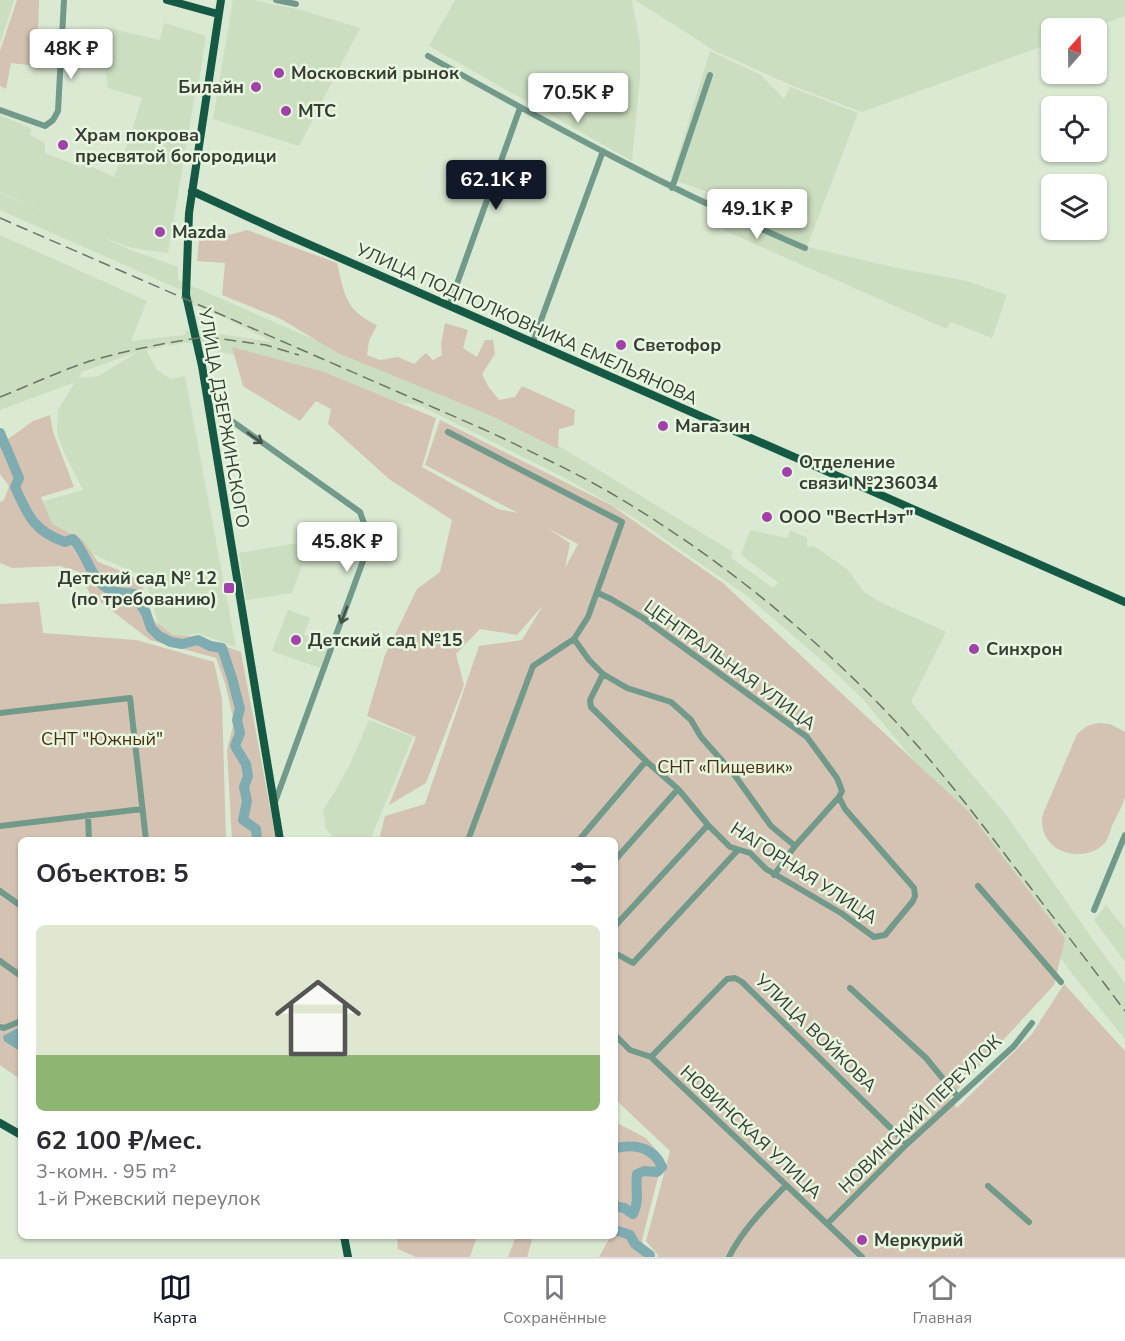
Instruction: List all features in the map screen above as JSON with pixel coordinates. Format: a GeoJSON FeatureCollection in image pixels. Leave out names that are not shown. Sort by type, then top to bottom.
{"type":"FeatureCollection","features":[{"type":"Feature","properties":{"kind":"main road"},"geometry":{"type":"LineString","coordinates":[[167,0],[218,14]]}},
{"type":"Feature","properties":{"kind":"main road","name":"УЛИЦА ДЗЕРЖИНСКОГО"},"geometry":{"type":"LineString","coordinates":[[221,0],[189,213],[186,295],[202,366],[280,837]]}},
{"type":"Feature","properties":{"kind":"main road","name":"УЛИЦА ПОДПОЛКОВНИКА ЕМЕЛЬЯНОВА"},"geometry":{"type":"LineString","coordinates":[[192,191],[1125,602]]}},
{"type":"Feature","properties":{"kind":"main road"},"geometry":{"type":"LineString","coordinates":[[0,1122],[18,1133]]}},
{"type":"Feature","properties":{"kind":"main road"},"geometry":{"type":"LineString","coordinates":[[345,1239],[348,1257]]}},
{"type":"Feature","properties":{"kind":"street"},"geometry":{"type":"LineString","coordinates":[[0,110],[38,125],[45,126],[53,120],[58,111],[63,0]]}},
{"type":"Feature","properties":{"kind":"street"},"geometry":{"type":"LineString","coordinates":[[276,0],[296,4]]}},
{"type":"Feature","properties":{"kind":"street"},"geometry":{"type":"LineString","coordinates":[[428,57],[672,188],[805,248]]}},
{"type":"Feature","properties":{"kind":"street"},"geometry":{"type":"LineString","coordinates":[[672,188],[710,75]]}},
{"type":"Feature","properties":{"kind":"street"},"geometry":{"type":"LineString","coordinates":[[449,306],[520,108]]}},
{"type":"Feature","properties":{"kind":"street"},"geometry":{"type":"LineString","coordinates":[[533,342],[603,151]]}},
{"type":"Feature","properties":{"kind":"street"},"geometry":{"type":"LineString","coordinates":[[208,403],[360,512],[366,529],[367,550],[275,802]]}},
{"type":"Feature","properties":{"kind":"street"},"geometry":{"type":"LineString","coordinates":[[448,432],[622,522],[588,617],[574,639],[533,666],[469,837]]}},
{"type":"Feature","properties":{"kind":"street","name":"ЦЕНТРАЛЬНАЯ УЛИЦА"},"geometry":{"type":"LineString","coordinates":[[598,593],[611,598],[643,618],[807,737],[837,778],[842,791],[839,797],[845,809],[914,888],[913,901],[885,935],[874,937]]}},
{"type":"Feature","properties":{"kind":"street"},"geometry":{"type":"LineString","coordinates":[[574,639],[589,660],[603,674],[627,688],[671,702],[691,720],[701,737],[734,773],[771,826],[795,846]]}},
{"type":"Feature","properties":{"kind":"street","name":"НАГОРНАЯ УЛИЦА"},"geometry":{"type":"LineString","coordinates":[[603,674],[590,700],[591,707],[678,789],[730,847],[737,851],[750,853],[774,875],[841,913],[874,937]]}},
{"type":"Feature","properties":{"kind":"street"},"geometry":{"type":"LineString","coordinates":[[0,713],[130,698],[146,837]]}},
{"type":"Feature","properties":{"kind":"street"},"geometry":{"type":"LineString","coordinates":[[582,837],[646,761]]}},
{"type":"Feature","properties":{"kind":"street"},"geometry":{"type":"LineString","coordinates":[[618,857],[678,789]]}},
{"type":"Feature","properties":{"kind":"street"},"geometry":{"type":"LineString","coordinates":[[774,875],[795,846],[839,797]]}},
{"type":"Feature","properties":{"kind":"street"},"geometry":{"type":"LineString","coordinates":[[0,826],[142,808]]}},
{"type":"Feature","properties":{"kind":"street"},"geometry":{"type":"LineString","coordinates":[[88,815],[89,837]]}},
{"type":"Feature","properties":{"kind":"street"},"geometry":{"type":"LineString","coordinates":[[618,923],[708,825]]}},
{"type":"Feature","properties":{"kind":"street"},"geometry":{"type":"LineString","coordinates":[[1094,910],[1125,835]]}},
{"type":"Feature","properties":{"kind":"street"},"geometry":{"type":"LineString","coordinates":[[618,955],[633,963],[737,851]]}},
{"type":"Feature","properties":{"kind":"street"},"geometry":{"type":"LineString","coordinates":[[978,886],[1060,982]]}},
{"type":"Feature","properties":{"kind":"street"},"geometry":{"type":"LineString","coordinates":[[0,891],[18,904]]}},
{"type":"Feature","properties":{"kind":"street"},"geometry":{"type":"LineString","coordinates":[[0,961],[18,974]]}},
{"type":"Feature","properties":{"kind":"street","name":"УЛИЦА ВОЙКОВА"},"geometry":{"type":"LineString","coordinates":[[651,1057],[727,979],[735,978],[742,982],[907,1144]]}},
{"type":"Feature","properties":{"kind":"street"},"geometry":{"type":"LineString","coordinates":[[850,988],[926,1058],[958,1097]]}},
{"type":"Feature","properties":{"kind":"street"},"geometry":{"type":"LineString","coordinates":[[0,1027],[4,1028],[18,1022]]}},
{"type":"Feature","properties":{"kind":"street","name":"НОВИНСКИЙ ПЕРЕУЛОК"},"geometry":{"type":"LineString","coordinates":[[826,1224],[907,1144],[1014,1046],[1032,1023]]}},
{"type":"Feature","properties":{"kind":"street","name":"НОВИНСКАЯ УЛИЦА"},"geometry":{"type":"LineString","coordinates":[[618,1038],[630,1050],[651,1057],[862,1257]]}},
{"type":"Feature","properties":{"kind":"street"},"geometry":{"type":"LineString","coordinates":[[729,1257],[738,1240],[786,1185]]}},
{"type":"Feature","properties":{"kind":"street"},"geometry":{"type":"LineString","coordinates":[[988,1186],[1029,1222]]}},
{"type":"Feature","properties":{"kind":"shaded area"},"geometry":{"type":"Polygon","coordinates":[[[0,0],[14,0],[0,44],[0,0]]]}},
{"type":"Feature","properties":{"kind":"shaded area","name":"Московский рынок"},"geometry":{"type":"Polygon","coordinates":[[[233,0],[253,0],[301,10],[360,28],[299,146],[213,119],[233,0]]]}},
{"type":"Feature","properties":{"kind":"shaded area"},"geometry":{"type":"Polygon","coordinates":[[[455,0],[632,0],[640,43],[640,78],[632,161],[429,46],[455,0]]]}},
{"type":"Feature","properties":{"kind":"shaded area"},"geometry":{"type":"Polygon","coordinates":[[[635,0],[1125,0],[1125,16],[1107,23],[1107,18],[1041,18],[1041,47],[862,112],[793,86],[715,51],[635,0]]]}},
{"type":"Feature","properties":{"kind":"shaded area"},"geometry":{"type":"Polygon","coordinates":[[[164,23],[206,36],[168,253],[133,248],[101,237],[178,267],[178,280],[389,372],[536,432],[733,552],[731,558],[773,588],[778,583],[784,587],[741,555],[750,530],[787,538],[790,530],[807,538],[807,547],[814,546],[847,569],[864,592],[878,601],[946,632],[911,702],[1007,816],[1125,983],[1125,1039],[1073,975],[925,770],[923,771],[861,697],[826,664],[746,595],[633,517],[565,478],[419,405],[391,401],[318,374],[199,347],[199,344],[183,343],[169,346],[166,343],[161,344],[162,347],[146,350],[157,370],[171,379],[185,376],[236,647],[198,633],[175,639],[161,634],[145,577],[51,536],[29,505],[83,490],[57,433],[58,410],[75,382],[0,410],[0,235],[147,301],[131,341],[185,335],[186,331],[199,331],[273,342],[209,310],[189,304],[188,293],[0,210],[0,193],[51,215],[0,192],[0,115],[32,129],[30,135],[45,143],[45,153],[81,167],[84,163],[114,177],[128,143],[142,98],[108,88],[103,49],[108,28],[160,40],[164,23]],[[139,351],[82,372],[79,378],[98,376],[139,351]]]}},
{"type":"Feature","properties":{"kind":"shaded area"},"geometry":{"type":"Polygon","coordinates":[[[710,51],[761,75],[784,99],[790,87],[858,113],[807,247],[897,268],[967,281],[1007,295],[992,338],[951,322],[947,329],[723,230],[736,202],[671,179],[710,51]]]}},
{"type":"Feature","properties":{"kind":"shaded area"},"geometry":{"type":"Polygon","coordinates":[[[304,542],[310,543],[292,593],[246,600],[239,553],[304,542]]]}},
{"type":"Feature","properties":{"kind":"shaded area","name":"Детский сад №15"},"geometry":{"type":"Polygon","coordinates":[[[288,610],[310,618],[304,635],[329,645],[320,668],[272,651],[288,610]]]}},
{"type":"Feature","properties":{"kind":"shaded area"},"geometry":{"type":"Polygon","coordinates":[[[369,720],[413,737],[371,837],[333,837],[326,829],[323,810],[350,764],[369,720]]]}},
{"type":"Feature","properties":{"kind":"shaded area"},"geometry":{"type":"Polygon","coordinates":[[[1106,905],[1125,929],[1125,962],[1094,920],[1106,905]]]}},
{"type":"Feature","properties":{"kind":"green space"},"geometry":{"type":"Polygon","coordinates":[[[17,0],[39,0],[37,66],[11,63],[6,89],[0,86],[0,51],[17,0]]]}},
{"type":"Feature","properties":{"kind":"green space"},"geometry":{"type":"Polygon","coordinates":[[[247,230],[337,263],[348,301],[358,314],[377,325],[369,341],[367,355],[380,360],[398,357],[414,364],[426,353],[433,360],[442,355],[441,344],[445,323],[468,330],[463,348],[477,357],[485,340],[493,340],[495,354],[482,374],[499,400],[515,397],[522,386],[575,410],[574,425],[559,429],[558,449],[492,416],[338,353],[279,318],[222,295],[225,263],[197,261],[199,239],[247,230]]]}},
{"type":"Feature","properties":{"kind":"green space","name":"СНТ «Пищевик»"},"geometry":{"type":"Polygon","coordinates":[[[232,347],[321,371],[436,418],[422,467],[498,509],[518,513],[425,465],[440,420],[611,505],[723,583],[968,811],[1065,939],[1054,985],[950,1098],[957,1108],[1032,1034],[1064,984],[1125,1051],[1125,1257],[657,1257],[658,1255],[646,1241],[670,1151],[618,1102],[618,837],[380,837],[385,816],[425,804],[479,646],[522,640],[543,605],[517,635],[480,629],[456,654],[464,685],[426,783],[389,805],[416,737],[367,716],[385,655],[417,589],[440,572],[452,520],[389,479],[328,424],[331,409],[316,401],[300,421],[243,386],[232,347]],[[547,528],[570,543],[565,568],[578,544],[547,528]]]}},
{"type":"Feature","properties":{"kind":"green space"},"geometry":{"type":"Polygon","coordinates":[[[50,415],[53,432],[74,487],[41,497],[52,524],[83,540],[98,562],[129,574],[142,585],[154,621],[173,635],[200,637],[241,652],[275,837],[232,837],[227,750],[234,722],[225,683],[216,658],[150,640],[90,594],[79,572],[60,566],[12,568],[0,563],[0,502],[4,500],[9,486],[0,474],[0,445],[33,421],[50,415]]]}},
{"type":"Feature","properties":{"kind":"green space","name":"СНТ \"Южный\""},"geometry":{"type":"Polygon","coordinates":[[[39,602],[43,633],[136,640],[214,662],[222,699],[226,837],[18,837],[17,1077],[0,1065],[0,604],[39,602]]]}},
{"type":"Feature","properties":{"kind":"green space"},"geometry":{"type":"Polygon","coordinates":[[[1098,723],[1110,724],[1125,732],[1125,797],[1105,843],[1084,854],[1073,854],[1062,851],[1046,837],[1042,827],[1043,814],[1077,734],[1087,726],[1098,723]]]}},
{"type":"Feature","properties":{"kind":"green space"},"geometry":{"type":"Polygon","coordinates":[[[618,1124],[646,1138],[663,1158],[642,1240],[646,1257],[599,1257],[609,1239],[618,1239],[618,1124]]]}},
{"type":"Feature","properties":{"kind":"green space"},"geometry":{"type":"Polygon","coordinates":[[[397,1239],[476,1239],[470,1257],[416,1257],[398,1249],[397,1239]]]}},
{"type":"Feature","properties":{"kind":"green space"},"geometry":{"type":"Polygon","coordinates":[[[515,1239],[532,1239],[527,1257],[508,1257],[515,1239]]]}},
{"type":"Feature","properties":{"kind":"water"},"geometry":{"type":"Polygon","coordinates":[[[18,1028],[18,1050],[4,1041],[3,1036],[18,1028]]]}},
{"type":"Feature","properties":{"kind":"waterway"},"geometry":{"type":"LineString","coordinates":[[0,433],[19,478],[15,487],[28,514],[39,527],[54,538],[65,542],[73,539],[103,586],[112,591],[134,594],[146,613],[151,628],[159,636],[171,642],[182,644],[198,640],[210,646],[222,648],[240,709],[237,720],[240,733],[235,746],[246,764],[248,776],[244,787],[247,801],[243,820],[256,829],[257,837]]}},
{"type":"Feature","properties":{"kind":"waterway"},"geometry":{"type":"LineString","coordinates":[[618,1148],[643,1148],[654,1155],[662,1167],[657,1172],[644,1171],[637,1174],[637,1199],[633,1214],[618,1207]]}},
{"type":"Feature","properties":{"kind":"waterway"},"geometry":{"type":"LineString","coordinates":[[618,1231],[630,1235],[635,1244],[650,1257]]}},
{"type":"Feature","properties":{"kind":"railway"},"geometry":{"type":"LineString","coordinates":[[0,218],[492,433],[595,484],[687,542],[798,627],[898,724],[967,806],[1125,1011]]}},
{"type":"Feature","properties":{"kind":"railway"},"geometry":{"type":"LineString","coordinates":[[0,397],[90,361],[192,339],[207,337],[266,345],[299,355]]}},
{"type":"Feature","properties":{"kind":"place","name":"Московский рынок"},"geometry":{"type":"Point","coordinates":[279,73]}},
{"type":"Feature","properties":{"kind":"place","name":"Билайн"},"geometry":{"type":"Point","coordinates":[256,87]}},
{"type":"Feature","properties":{"kind":"place","name":"МТС"},"geometry":{"type":"Point","coordinates":[286,111]}},
{"type":"Feature","properties":{"kind":"place","name":"Храм покрова пресвятой богородици"},"geometry":{"type":"Point","coordinates":[63,145]}},
{"type":"Feature","properties":{"kind":"place","name":"Mazda"},"geometry":{"type":"Point","coordinates":[160,232]}},
{"type":"Feature","properties":{"kind":"place","name":"Светофор"},"geometry":{"type":"Point","coordinates":[621,345]}},
{"type":"Feature","properties":{"kind":"place","name":"Магазин"},"geometry":{"type":"Point","coordinates":[663,426]}},
{"type":"Feature","properties":{"kind":"place","name":"Отделение связи №236034"},"geometry":{"type":"Point","coordinates":[787,472]}},
{"type":"Feature","properties":{"kind":"place","name":"ООО \"ВестНэт\""},"geometry":{"type":"Point","coordinates":[767,517]}},
{"type":"Feature","properties":{"kind":"place","name":"Детский сад № 12 (по требованию)"},"geometry":{"type":"Point","coordinates":[229,588]}},
{"type":"Feature","properties":{"kind":"place","name":"Детский сад №15"},"geometry":{"type":"Point","coordinates":[296,640]}},
{"type":"Feature","properties":{"kind":"place","name":"Синхрон"},"geometry":{"type":"Point","coordinates":[974,649]}},
{"type":"Feature","properties":{"kind":"place","name":"Меркурий"},"geometry":{"type":"Point","coordinates":[862,1240]}}]}
